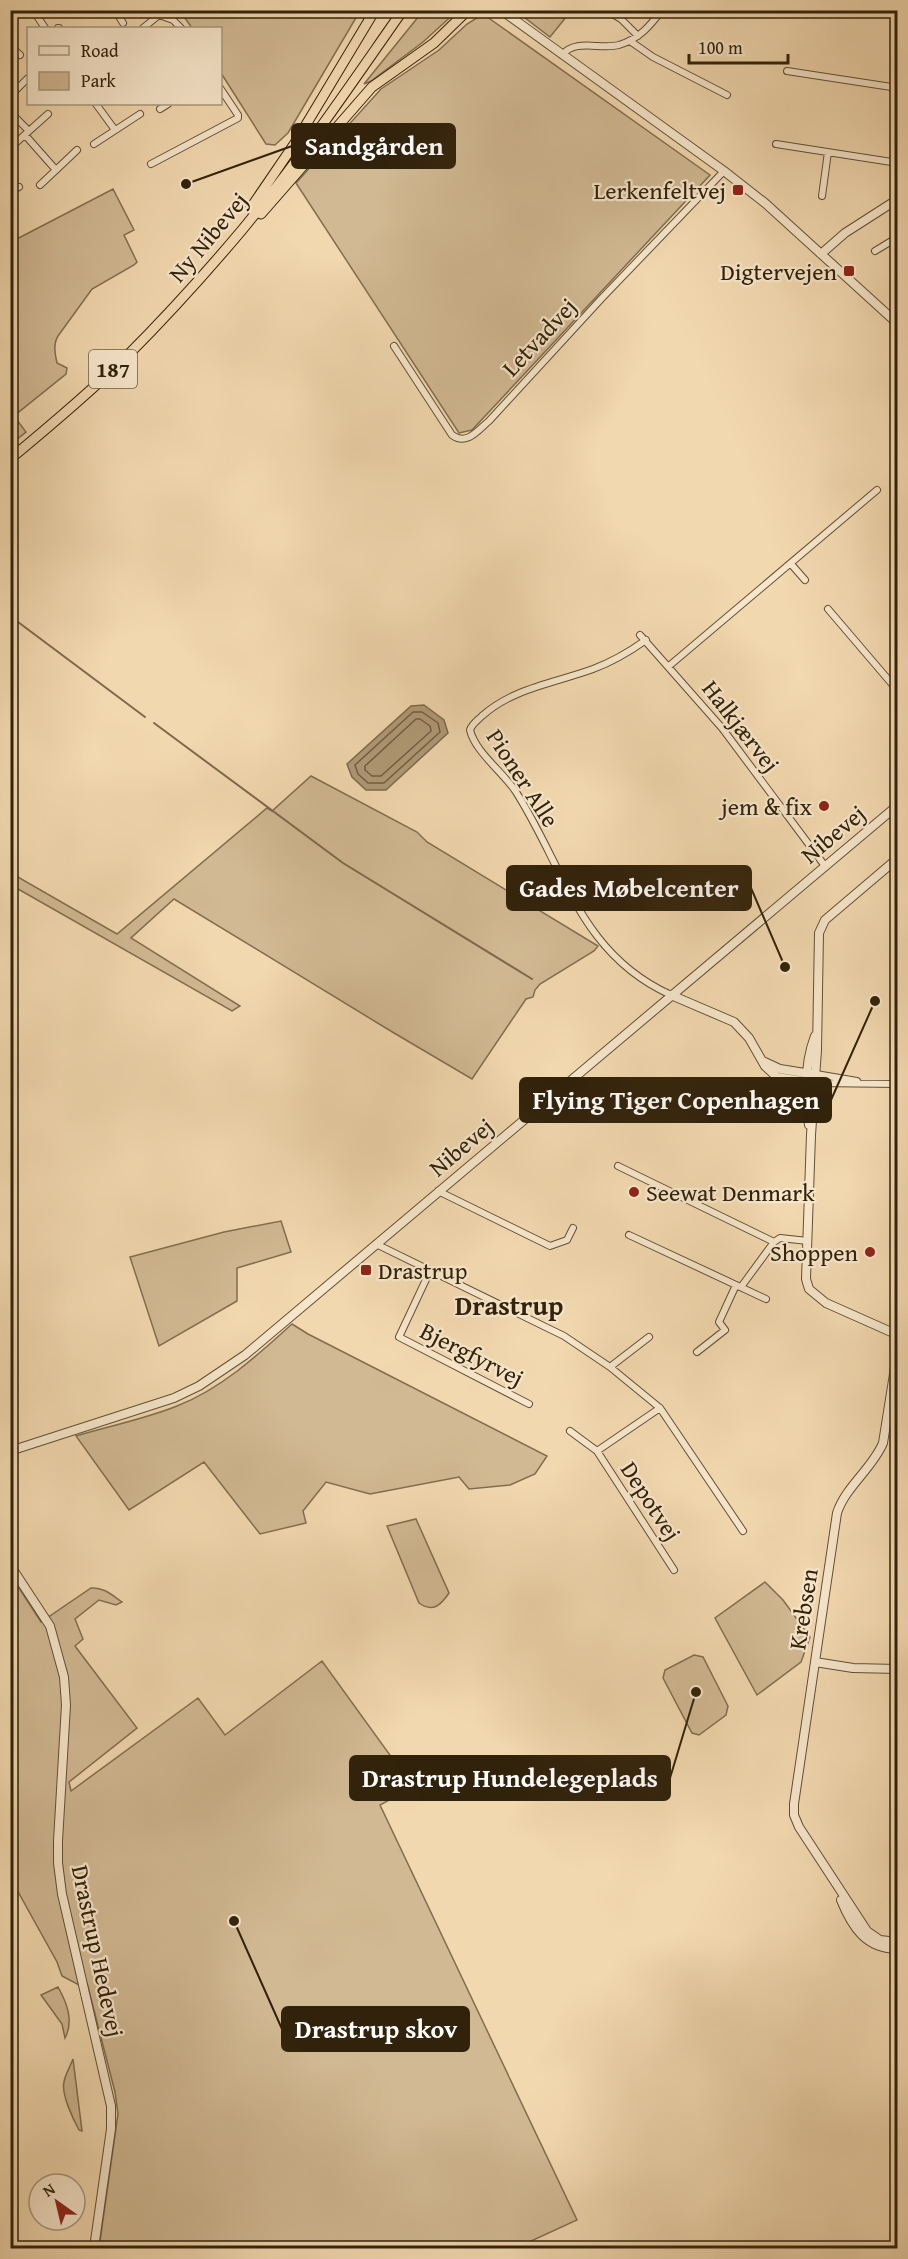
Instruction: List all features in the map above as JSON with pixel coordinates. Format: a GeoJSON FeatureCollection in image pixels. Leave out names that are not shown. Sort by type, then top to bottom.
{"type":"FeatureCollection","features":[{"type":"Feature","properties":{"kind":"highway"},"geometry":{"type":"LineString","coordinates":[[207,270],[277,171],[375,10]]}},
{"type":"Feature","properties":{"kind":"highway","name":"Ny Nibevej"},"geometry":{"type":"LineString","coordinates":[[10,459],[74,405],[125,357],[180,300],[243,229],[403,10]]}},
{"type":"Feature","properties":{"kind":"highway"},"geometry":{"type":"LineString","coordinates":[[243,229],[262,213],[372,87],[434,43],[468,10]]}},
{"type":"Feature","properties":{"kind":"street"},"geometry":{"type":"LineString","coordinates":[[33,10],[44,27]]}},
{"type":"Feature","properties":{"kind":"street"},"geometry":{"type":"LineString","coordinates":[[115,10],[123,23]]}},
{"type":"Feature","properties":{"kind":"street"},"geometry":{"type":"LineString","coordinates":[[501,10],[724,171],[787,222],[897,324]]}},
{"type":"Feature","properties":{"kind":"street"},"geometry":{"type":"LineString","coordinates":[[606,10],[621,19],[638,36]]}},
{"type":"Feature","properties":{"kind":"street"},"geometry":{"type":"LineString","coordinates":[[562,54],[576,45],[606,47],[630,41],[647,30],[662,10]]}},
{"type":"Feature","properties":{"kind":"street"},"geometry":{"type":"LineString","coordinates":[[892,10],[897,11]]}},
{"type":"Feature","properties":{"kind":"street"},"geometry":{"type":"LineString","coordinates":[[144,27],[158,13],[173,20],[180,27]]}},
{"type":"Feature","properties":{"kind":"street"},"geometry":{"type":"LineString","coordinates":[[630,41],[653,57],[727,95]]}},
{"type":"Feature","properties":{"kind":"street"},"geometry":{"type":"LineString","coordinates":[[10,46],[20,55]]}},
{"type":"Feature","properties":{"kind":"street"},"geometry":{"type":"LineString","coordinates":[[787,71],[897,88]]}},
{"type":"Feature","properties":{"kind":"street"},"geometry":{"type":"LineString","coordinates":[[10,96],[27,79]]}},
{"type":"Feature","properties":{"kind":"street"},"geometry":{"type":"LineString","coordinates":[[151,164],[235,121],[238,115],[222,91]]}},
{"type":"Feature","properties":{"kind":"street"},"geometry":{"type":"LineString","coordinates":[[97,105],[115,130]]}},
{"type":"Feature","properties":{"kind":"street"},"geometry":{"type":"LineString","coordinates":[[160,109],[166,105]]}},
{"type":"Feature","properties":{"kind":"street"},"geometry":{"type":"LineString","coordinates":[[10,112],[56,170]]}},
{"type":"Feature","properties":{"kind":"street"},"geometry":{"type":"LineString","coordinates":[[10,148],[48,114]]}},
{"type":"Feature","properties":{"kind":"street"},"geometry":{"type":"LineString","coordinates":[[94,144],[140,114]]}},
{"type":"Feature","properties":{"kind":"street"},"geometry":{"type":"LineString","coordinates":[[776,144],[897,163]]}},
{"type":"Feature","properties":{"kind":"street"},"geometry":{"type":"LineString","coordinates":[[40,185],[77,150]]}},
{"type":"Feature","properties":{"kind":"street"},"geometry":{"type":"LineString","coordinates":[[822,196],[828,152]]}},
{"type":"Feature","properties":{"kind":"street","name":"Letvadvej"},"geometry":{"type":"LineString","coordinates":[[394,346],[452,435],[463,440],[471,437],[489,421],[724,171]]}},
{"type":"Feature","properties":{"kind":"street"},"geometry":{"type":"LineString","coordinates":[[10,192],[19,187]]}},
{"type":"Feature","properties":{"kind":"street"},"geometry":{"type":"LineString","coordinates":[[821,254],[845,233],[897,199]]}},
{"type":"Feature","properties":{"kind":"street"},"geometry":{"type":"LineString","coordinates":[[875,251],[897,237]]}},
{"type":"Feature","properties":{"kind":"street"},"geometry":{"type":"LineString","coordinates":[[669,666],[877,490]]}},
{"type":"Feature","properties":{"kind":"street"},"geometry":{"type":"LineString","coordinates":[[791,564],[805,580]]}},
{"type":"Feature","properties":{"kind":"street"},"geometry":{"type":"LineString","coordinates":[[828,609],[897,692]]}},
{"type":"Feature","properties":{"kind":"street","name":"Halkjærvej"},"geometry":{"type":"LineString","coordinates":[[640,635],[722,728],[825,866]]}},
{"type":"Feature","properties":{"kind":"street","name":"Pioner Alle"},"geometry":{"type":"LineString","coordinates":[[646,640],[621,657],[593,669],[522,691],[488,711],[470,730],[478,747],[511,785],[525,806],[566,890],[593,930],[609,951],[633,974],[671,995]]}},
{"type":"Feature","properties":{"kind":"street","name":"Nibevej"},"geometry":{"type":"LineString","coordinates":[[10,1451],[174,1398],[199,1386],[245,1355],[897,805]]}},
{"type":"Feature","properties":{"kind":"street"},"geometry":{"type":"LineString","coordinates":[[897,858],[820,927],[816,1033],[806,1108],[811,1135],[806,1279],[809,1289],[816,1297],[897,1335]]}},
{"type":"Feature","properties":{"kind":"street"},"geometry":{"type":"LineString","coordinates":[[671,995],[734,1022],[749,1038],[770,1072],[777,1077],[811,1083],[897,1084]]}},
{"type":"Feature","properties":{"kind":"street"},"geometry":{"type":"LineString","coordinates":[[761,1060],[773,1067],[867,1083]]}},
{"type":"Feature","properties":{"kind":"street"},"geometry":{"type":"LineString","coordinates":[[618,1166],[774,1242]]}},
{"type":"Feature","properties":{"kind":"street"},"geometry":{"type":"LineString","coordinates":[[438,1191],[550,1246],[567,1240],[573,1228]]}},
{"type":"Feature","properties":{"kind":"street"},"geometry":{"type":"LineString","coordinates":[[629,1235],[766,1299]]}},
{"type":"Feature","properties":{"kind":"street"},"geometry":{"type":"LineString","coordinates":[[697,1352],[725,1330],[719,1322],[739,1286],[774,1242],[780,1238],[808,1241]]}},
{"type":"Feature","properties":{"kind":"street"},"geometry":{"type":"LineString","coordinates":[[376,1244],[564,1336],[610,1367],[660,1408],[743,1531]]}},
{"type":"Feature","properties":{"kind":"street","name":"Bjergfyrvej"},"geometry":{"type":"LineString","coordinates":[[430,1271],[399,1337],[529,1404]]}},
{"type":"Feature","properties":{"kind":"street"},"geometry":{"type":"LineString","coordinates":[[610,1367],[649,1337]]}},
{"type":"Feature","properties":{"kind":"street","name":"Krebsen"},"geometry":{"type":"LineString","coordinates":[[897,1348],[883,1443],[879,1454],[846,1494],[837,1513],[794,1804],[794,1815],[799,1827],[867,1931],[880,1940],[897,1942]]}},
{"type":"Feature","properties":{"kind":"street","name":"Depotvej"},"geometry":{"type":"LineString","coordinates":[[597,1451],[660,1408]]}},
{"type":"Feature","properties":{"kind":"street","name":"Depotvej"},"geometry":{"type":"LineString","coordinates":[[570,1431],[597,1451],[674,1570]]}},
{"type":"Feature","properties":{"kind":"street","name":"Drastrup Hedevej"},"geometry":{"type":"LineString","coordinates":[[10,1565],[50,1626],[64,1677],[66,1705],[58,1863],[62,1893],[111,2106],[111,2129],[94,2248]]}},
{"type":"Feature","properties":{"kind":"street"},"geometry":{"type":"LineString","coordinates":[[814,1662],[853,1668],[897,1669]]}},
{"type":"Feature","properties":{"kind":"street","name":"Krebsen"},"geometry":{"type":"LineString","coordinates":[[832,1880],[844,1908],[863,1938],[887,1949],[897,1949]]}},
{"type":"Feature","properties":{"kind":"green space"},"geometry":{"type":"Polygon","coordinates":[[[180,11],[360,11],[288,133],[275,145],[266,144],[222,75],[222,27],[191,27],[180,11]]]}},
{"type":"Feature","properties":{"kind":"green space"},"geometry":{"type":"Polygon","coordinates":[[[423,11],[457,11],[423,42],[364,84],[423,11]]]}},
{"type":"Feature","properties":{"kind":"green space"},"geometry":{"type":"Polygon","coordinates":[[[516,11],[571,11],[550,37],[516,11]]]}},
{"type":"Feature","properties":{"kind":"green space"},"geometry":{"type":"Polygon","coordinates":[[[483,14],[710,175],[472,430],[459,433],[296,183],[381,89],[439,50],[467,24],[483,14]]]}},
{"type":"Feature","properties":{"kind":"green space"},"geometry":{"type":"Polygon","coordinates":[[[113,189],[134,230],[124,235],[137,262],[92,289],[58,336],[55,346],[56,360],[57,363],[67,368],[66,374],[14,416],[26,432],[11,444],[11,242],[113,189]]]}},
{"type":"Feature","properties":{"kind":"green space"},"geometry":{"type":"Polygon","coordinates":[[[311,776],[417,832],[427,842],[598,946],[594,951],[540,984],[533,997],[526,999],[472,1079],[174,899],[131,938],[240,1006],[232,1011],[11,885],[11,873],[117,934],[267,808],[272,811],[311,776]]]}},
{"type":"Feature","properties":{"kind":"green space"},"geometry":{"type":"Polygon","coordinates":[[[281,1221],[291,1252],[237,1268],[237,1301],[159,1346],[130,1257],[224,1232],[281,1221]]]}},
{"type":"Feature","properties":{"kind":"green space"},"geometry":{"type":"Polygon","coordinates":[[[292,1324],[547,1456],[535,1474],[510,1485],[469,1489],[459,1477],[370,1494],[326,1482],[303,1511],[306,1523],[260,1534],[204,1462],[129,1510],[76,1436],[152,1415],[193,1399],[224,1381],[292,1324]]]}},
{"type":"Feature","properties":{"kind":"green space"},"geometry":{"type":"Polygon","coordinates":[[[416,1519],[449,1593],[440,1604],[433,1607],[419,1603],[387,1526],[416,1519]]]}},
{"type":"Feature","properties":{"kind":"green space"},"geometry":{"type":"Polygon","coordinates":[[[10,1574],[41,1622],[91,1588],[104,1590],[122,1602],[116,1605],[99,1600],[75,1619],[83,1639],[75,1646],[137,1728],[69,1782],[71,1791],[198,1698],[225,1735],[322,1661],[413,1787],[380,1805],[577,2220],[516,2248],[99,2248],[118,2114],[115,2092],[87,1983],[79,1985],[62,1976],[57,1962],[11,1879],[10,1574]]]}},
{"type":"Feature","properties":{"kind":"green space"},"geometry":{"type":"Polygon","coordinates":[[[765,1582],[783,1600],[810,1637],[801,1662],[757,1695],[715,1618],[765,1582]]]}},
{"type":"Feature","properties":{"kind":"green space"},"geometry":{"type":"Polygon","coordinates":[[[694,1655],[703,1657],[728,1706],[726,1715],[699,1735],[692,1733],[663,1678],[665,1670],[694,1655]]]}},
{"type":"Feature","properties":{"kind":"green space"},"geometry":{"type":"Polygon","coordinates":[[[58,1987],[69,2019],[65,2038],[62,2024],[41,1995],[58,1987]]]}},
{"type":"Feature","properties":{"kind":"green space"},"geometry":{"type":"Polygon","coordinates":[[[73,2059],[82,2131],[79,2130],[74,2120],[64,2093],[65,2079],[73,2059]]]}},
{"type":"Feature","properties":{"kind":"water"},"geometry":{"type":"Polygon","coordinates":[[[424,705],[444,720],[448,733],[386,790],[366,790],[352,777],[347,764],[411,706],[424,705]]]}},
{"type":"Feature","properties":{"kind":"waterway"},"geometry":{"type":"LineString","coordinates":[[10,616],[145,717]]}},
{"type":"Feature","properties":{"kind":"waterway"},"geometry":{"type":"LineString","coordinates":[[154,723],[343,863],[532,979]]}},
{"type":"Feature","properties":{"kind":"place","name":"Sandgården"},"geometry":{"type":"Point","coordinates":[186,184]}},
{"type":"Feature","properties":{"kind":"place","name":"Lerkenfeltvej"},"geometry":{"type":"Point","coordinates":[738,190]}},
{"type":"Feature","properties":{"kind":"place","name":"Digtervejen"},"geometry":{"type":"Point","coordinates":[849,271]}},
{"type":"Feature","properties":{"kind":"place","name":"jem & fix"},"geometry":{"type":"Point","coordinates":[824,806]}},
{"type":"Feature","properties":{"kind":"place","name":"Gades Møbelcenter"},"geometry":{"type":"Point","coordinates":[785,967]}},
{"type":"Feature","properties":{"kind":"place","name":"Flying Tiger Copenhagen"},"geometry":{"type":"Point","coordinates":[875,1001]}},
{"type":"Feature","properties":{"kind":"place","name":"Seewat Denmark"},"geometry":{"type":"Point","coordinates":[634,1192]}},
{"type":"Feature","properties":{"kind":"place","name":"Shoppen"},"geometry":{"type":"Point","coordinates":[870,1252]}},
{"type":"Feature","properties":{"kind":"place","name":"Drastrup"},"geometry":{"type":"Point","coordinates":[366,1270]}},
{"type":"Feature","properties":{"kind":"place","name":"Drastrup Hundelegeplads"},"geometry":{"type":"Point","coordinates":[696,1692]}},
{"type":"Feature","properties":{"kind":"place","name":"Drastrup skov"},"geometry":{"type":"Point","coordinates":[234,1921]}},
{"type":"Feature","properties":{"kind":"district","name":"Drastrup"},"geometry":{"type":"Point","coordinates":[509,1305]}}]}
